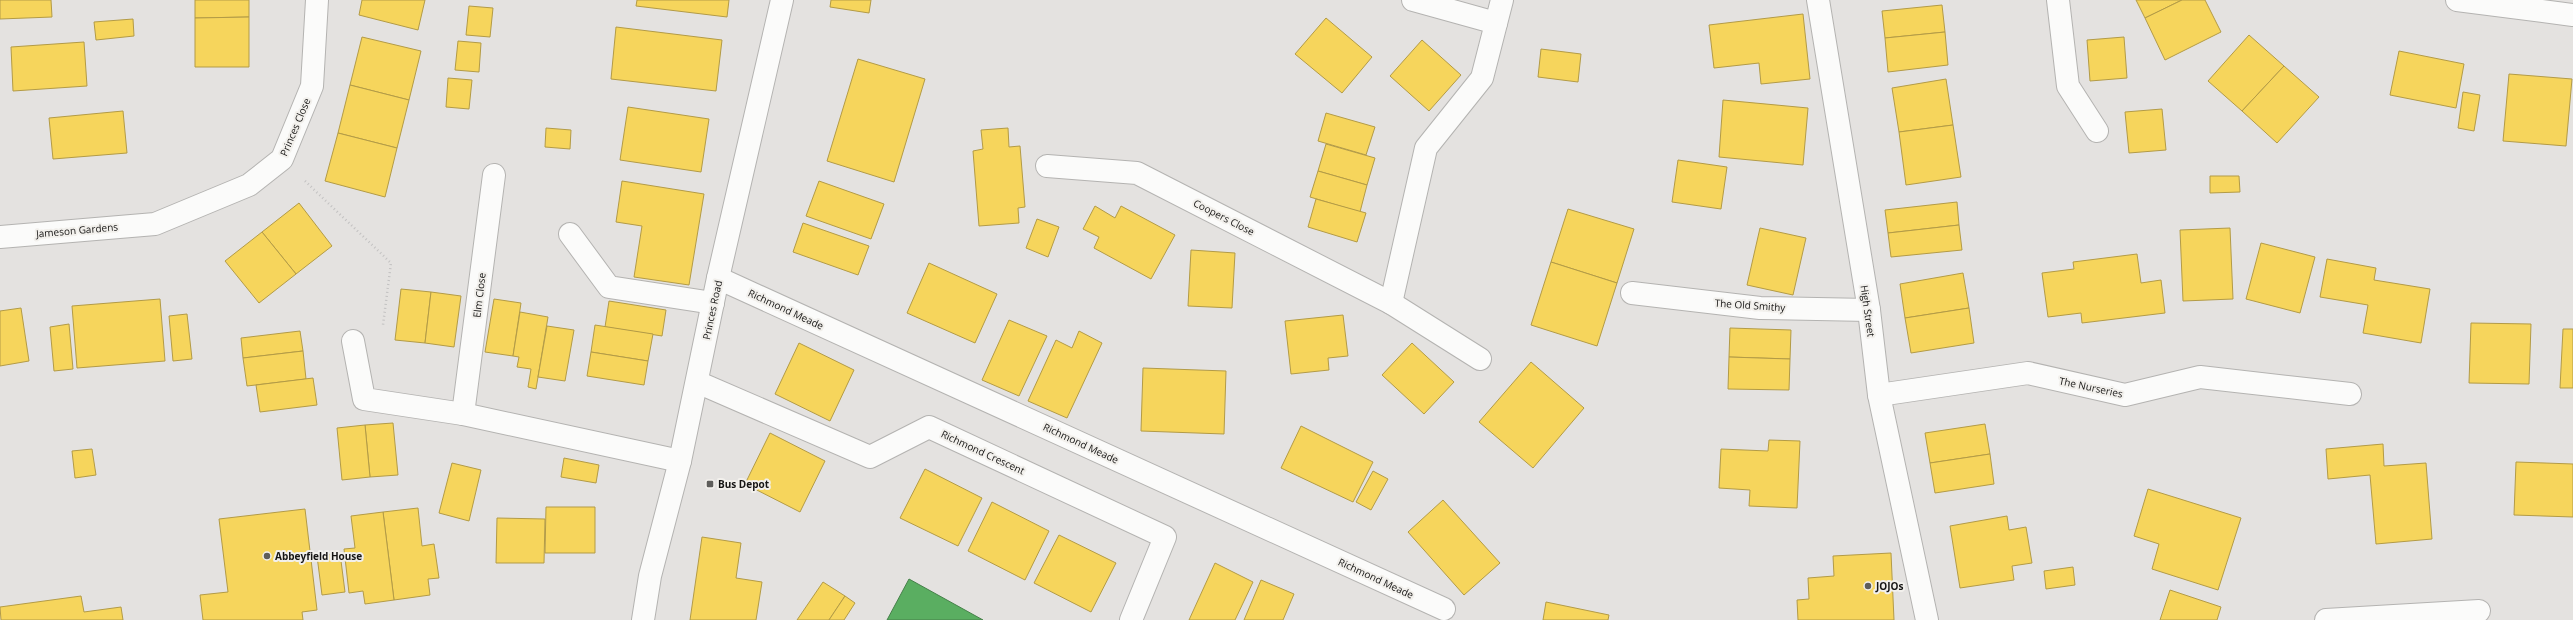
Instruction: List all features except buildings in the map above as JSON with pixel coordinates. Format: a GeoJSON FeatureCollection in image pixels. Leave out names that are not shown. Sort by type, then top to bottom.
{"type":"FeatureCollection","features":[{"type":"Feature","properties":{"kind":"street","name":"Princes Close"},"geometry":{"type":"LineString","coordinates":[[154,224],[249,186],[282,159],[312,86],[316,0]]}},
{"type":"Feature","properties":{"kind":"street","name":"Princes Road"},"geometry":{"type":"LineString","coordinates":[[643,620],[650,576],[680,461],[718,278],[782,0]]}},
{"type":"Feature","properties":{"kind":"street"},"geometry":{"type":"LineString","coordinates":[[1413,0],[1496,23]]}},
{"type":"Feature","properties":{"kind":"street"},"geometry":{"type":"LineString","coordinates":[[1391,304],[1426,148],[1482,78],[1502,0]]}},
{"type":"Feature","properties":{"kind":"street","name":"High Street"},"geometry":{"type":"LineString","coordinates":[[1818,0],[1869,310],[1879,395],[1927,620]]}},
{"type":"Feature","properties":{"kind":"street"},"geometry":{"type":"LineString","coordinates":[[2058,0],[2068,86],[2097,131]]}},
{"type":"Feature","properties":{"kind":"street"},"geometry":{"type":"LineString","coordinates":[[2457,0],[2573,14]]}},
{"type":"Feature","properties":{"kind":"street","name":"Coopers Close"},"geometry":{"type":"LineString","coordinates":[[1046,166],[1137,173],[1391,304],[1480,359]]}},
{"type":"Feature","properties":{"kind":"street","name":"Elm Close"},"geometry":{"type":"LineString","coordinates":[[463,414],[494,175]]}},
{"type":"Feature","properties":{"kind":"street","name":"Jameson Gardens"},"geometry":{"type":"LineString","coordinates":[[0,237],[154,224]]}},
{"type":"Feature","properties":{"kind":"street"},"geometry":{"type":"LineString","coordinates":[[570,234],[609,287],[713,303]]}},
{"type":"Feature","properties":{"kind":"street","name":"Richmond Meade"},"geometry":{"type":"LineString","coordinates":[[718,278],[1444,609]]}},
{"type":"Feature","properties":{"kind":"street","name":"The Old Smithy"},"geometry":{"type":"LineString","coordinates":[[1632,293],[1760,308],[1869,310]]}},
{"type":"Feature","properties":{"kind":"street"},"geometry":{"type":"LineString","coordinates":[[353,341],[364,399],[463,414],[680,461]]}},
{"type":"Feature","properties":{"kind":"street","name":"The Nurseries"},"geometry":{"type":"LineString","coordinates":[[1879,395],[2028,373],[2125,395],[2200,378],[2350,394]]}},
{"type":"Feature","properties":{"kind":"street","name":"Richmond Crescent"},"geometry":{"type":"LineString","coordinates":[[697,382],[870,457],[929,427],[1165,537],[1131,620]]}},
{"type":"Feature","properties":{"kind":"street"},"geometry":{"type":"LineString","coordinates":[[2326,620],[2479,611]]}},
{"type":"Feature","properties":{"kind":"path"},"geometry":{"type":"LineString","coordinates":[[282,159],[391,263],[382,333],[353,341]]}},
{"type":"Feature","properties":{"kind":"place","name":"Bus Depot"},"geometry":{"type":"Point","coordinates":[710,484]}},
{"type":"Feature","properties":{"kind":"place","name":"Abbeyfield House"},"geometry":{"type":"Point","coordinates":[267,556]}},
{"type":"Feature","properties":{"kind":"place","name":"JOJOs"},"geometry":{"type":"Point","coordinates":[1868,586]}}]}
